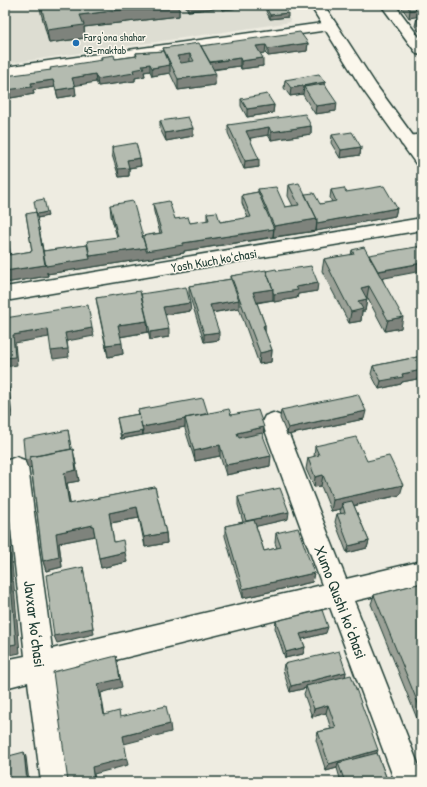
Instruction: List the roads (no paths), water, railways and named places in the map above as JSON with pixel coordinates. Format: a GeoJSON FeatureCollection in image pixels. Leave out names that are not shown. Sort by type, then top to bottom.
{"type":"FeatureCollection","features":[{"type":"Feature","properties":{"kind":"street"},"geometry":{"type":"LineString","coordinates":[[317,5],[369,87],[415,140],[422,160]]}},
{"type":"Feature","properties":{"kind":"street"},"geometry":{"type":"LineString","coordinates":[[388,5],[422,50]]}},
{"type":"Feature","properties":{"kind":"street"},"geometry":{"type":"LineString","coordinates":[[5,72],[330,26]]}},
{"type":"Feature","properties":{"kind":"street","name":"Yosh Kuch koʻchasi"},"geometry":{"type":"LineString","coordinates":[[5,294],[422,224]]}},
{"type":"Feature","properties":{"kind":"street","name":"Xumo Qushi koʻchasi"},"geometry":{"type":"LineString","coordinates":[[273,422],[410,782]]}},
{"type":"Feature","properties":{"kind":"street","name":"Javxar koʻchasi"},"geometry":{"type":"LineString","coordinates":[[16,466],[40,666],[56,782]]}},
{"type":"Feature","properties":{"kind":"street"},"geometry":{"type":"LineString","coordinates":[[5,674],[422,572]]}},
{"type":"Feature","properties":{"kind":"place","name":"Farg'ona shahar 45-maktab"},"geometry":{"type":"Point","coordinates":[76,43]}}]}
